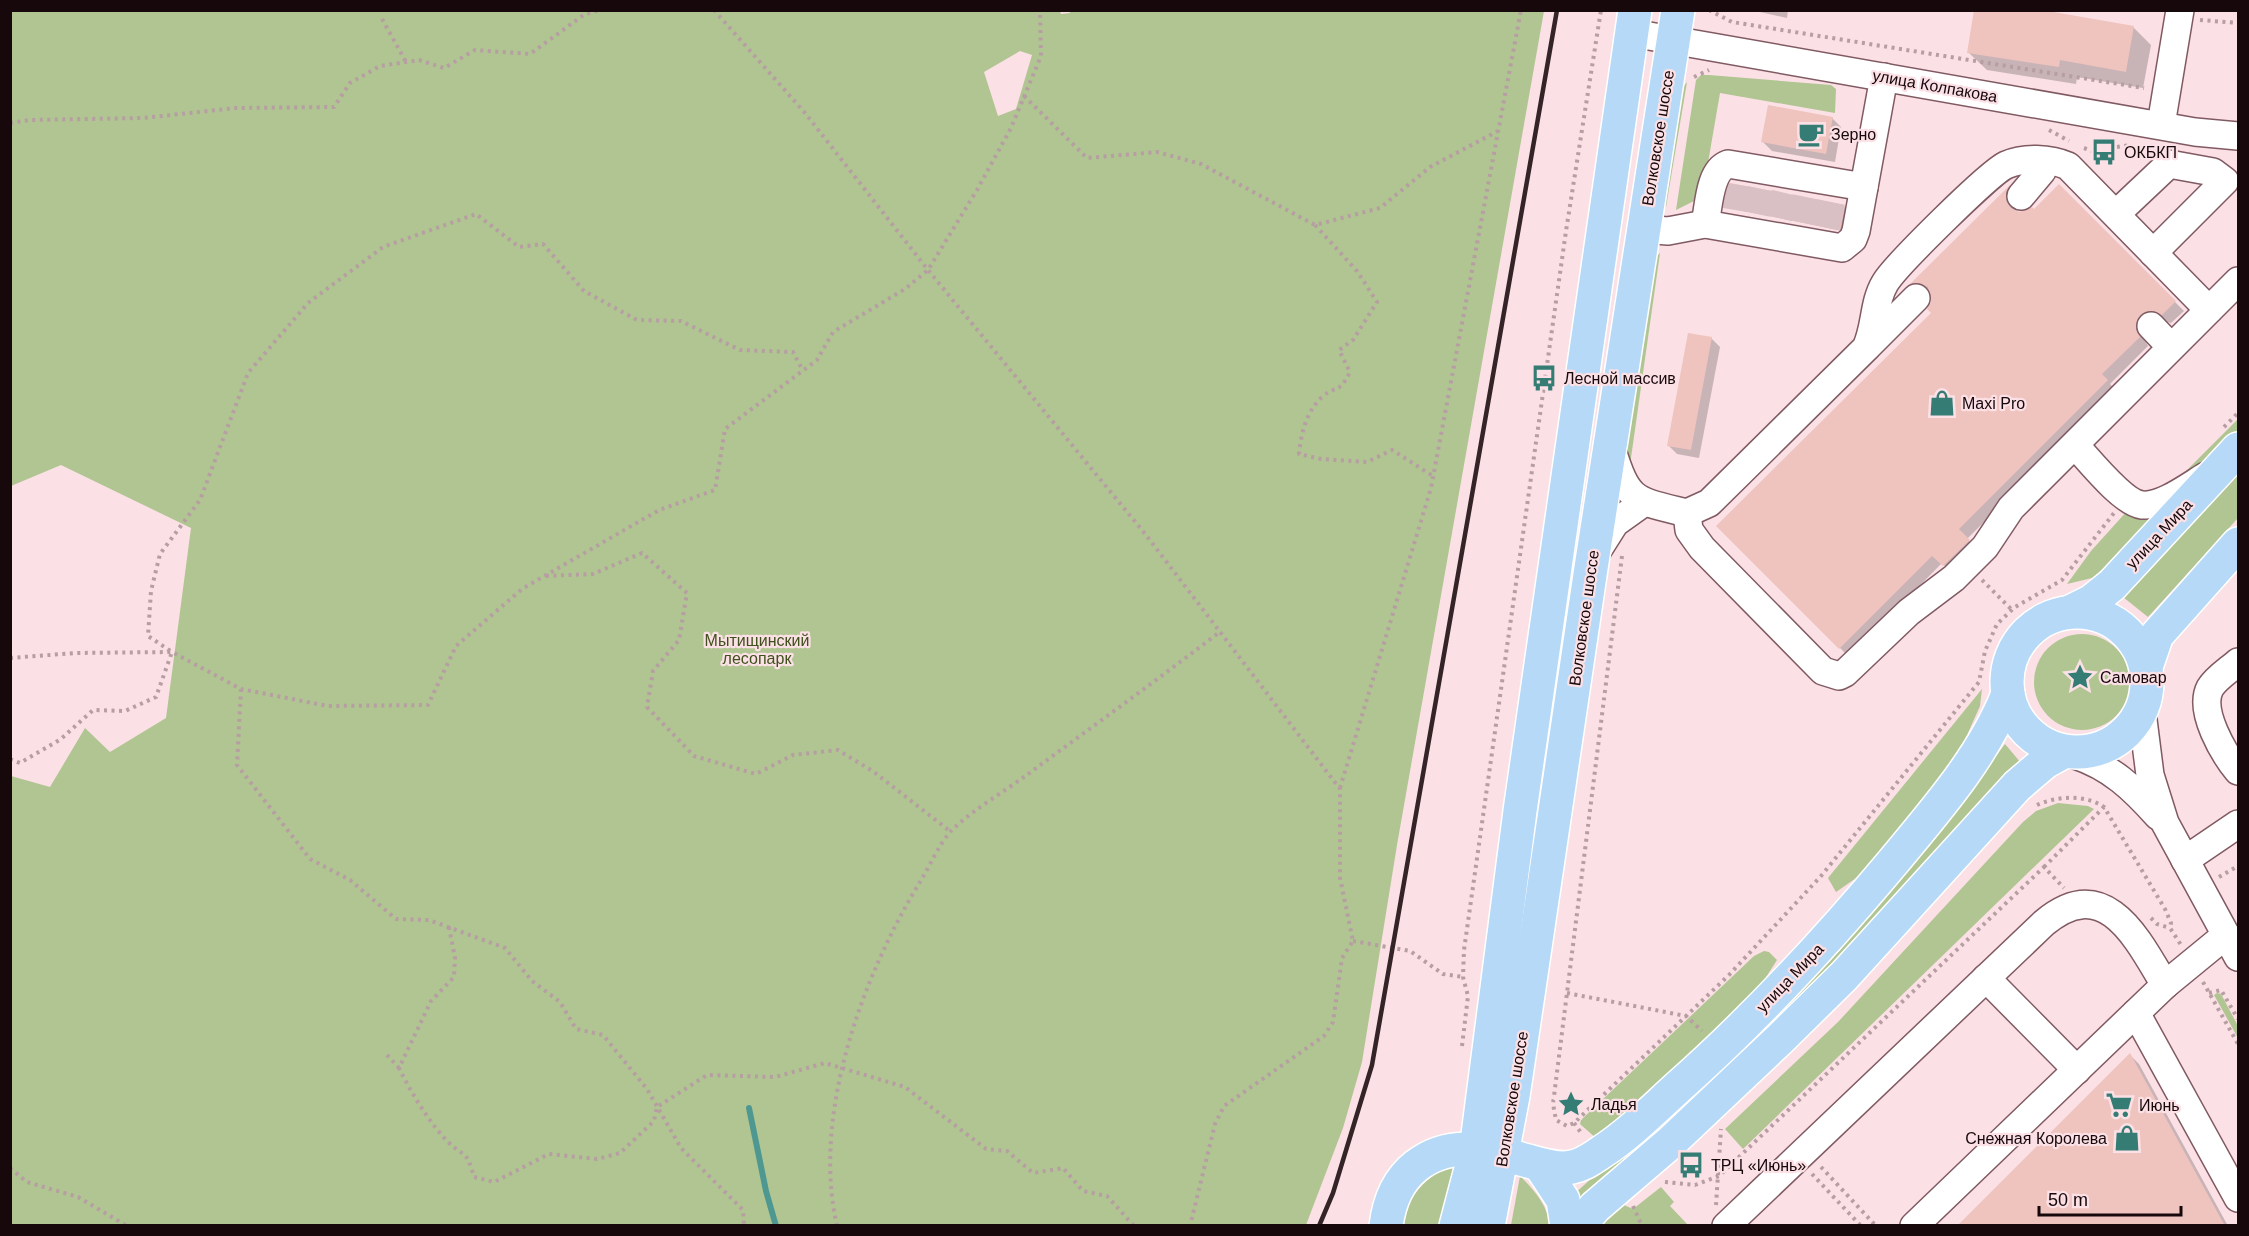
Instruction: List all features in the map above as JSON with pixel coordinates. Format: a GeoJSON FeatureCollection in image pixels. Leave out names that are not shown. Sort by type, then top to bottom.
{"type":"FeatureCollection","features":[{"type":"Feature","properties":{"kind":"main road","name":"Волковское шоссе"},"geometry":{"type":"LineString","coordinates":[[1488,1226],[1489,1153],[1523,787],[1634,22]]}},
{"type":"Feature","properties":{"kind":"main road","name":"Волковское шоссе"},"geometry":{"type":"LineString","coordinates":[[1456,1226],[1489,1153],[1556,815],[1591,568],[1676,25]]}},
{"type":"Feature","properties":{"kind":"main road","name":"улица Мира"},"geometry":{"type":"LineString","coordinates":[[2073,611],[2112,585],[2232,455]]}},
{"type":"Feature","properties":{"kind":"main road"},"geometry":{"type":"LineString","coordinates":[[2146,667],[2157,634],[2238,544]]}},
{"type":"Feature","properties":{"kind":"main road"},"geometry":{"type":"LineString","coordinates":[[1579,1226],[1595,1207],[1671,1142],[1844,976],[1992,811],[2034,770],[2069,753],[2109,745],[2136,723],[2142,712],[2148,686],[2146,667],[2132,640],[2115,625],[2096,616],[2073,611],[2051,614],[2022,637],[2008,662],[2008,694],[2016,713],[2028,730],[2069,753]]}},
{"type":"Feature","properties":{"kind":"main road","name":"улица Мира"},"geometry":{"type":"LineString","coordinates":[[1386,1226],[1391,1200],[1410,1171],[1435,1153],[1460,1148],[1540,1165],[1571,1167],[1585,1163],[1621,1138],[1720,1050],[1828,938],[1918,831],[1984,742],[2008,694]]}},
{"type":"Feature","properties":{"kind":"main road"},"geometry":{"type":"LineString","coordinates":[[1540,1165],[1563,1200],[1567,1226]]}},
{"type":"Feature","properties":{"kind":"street"},"geometry":{"type":"LineString","coordinates":[[2161,125],[2179,14]]}},
{"type":"Feature","properties":{"kind":"street","name":"улица Колпакова"},"geometry":{"type":"LineString","coordinates":[[1634,22],[1676,25],[1884,77],[2161,125],[2238,136]]}},
{"type":"Feature","properties":{"kind":"street"},"geometry":{"type":"LineString","coordinates":[[1705,224],[1718,171],[1728,164],[1837,249],[1853,239],[1884,77]]}},
{"type":"Feature","properties":{"kind":"street"},"geometry":{"type":"LineString","coordinates":[[2021,196],[2042,171],[2045,161]]}},
{"type":"Feature","properties":{"kind":"street"},"geometry":{"type":"LineString","coordinates":[[1866,348],[1872,336],[1880,293],[1893,272],[1994,173],[2015,162],[2045,161],[2068,166],[2209,310]]}},
{"type":"Feature","properties":{"kind":"street"},"geometry":{"type":"LineString","coordinates":[[2116,214],[2169,164],[2213,172],[2220,176],[2225,182],[2153,252]]}},
{"type":"Feature","properties":{"kind":"street"},"geometry":{"type":"LineString","coordinates":[[1643,229],[1668,231],[1864,188]]}},
{"type":"Feature","properties":{"kind":"street"},"geometry":{"type":"LineString","coordinates":[[1687,513],[1689,530],[1702,548],[1823,671],[1839,676],[1852,668],[1909,612],[1954,578],[1985,547],[2012,508],[2238,281]]}},
{"type":"Feature","properties":{"kind":"street"},"geometry":{"type":"LineString","coordinates":[[1591,568],[1604,538],[1614,523],[1635,507],[1687,513],[1709,503],[1916,298]]}},
{"type":"Feature","properties":{"kind":"street"},"geometry":{"type":"LineString","coordinates":[[2151,326],[2171,346]]}},
{"type":"Feature","properties":{"kind":"street"},"geometry":{"type":"LineString","coordinates":[[2075,445],[2124,495],[2142,505],[2153,504],[2168,497],[2232,455]]}},
{"type":"Feature","properties":{"kind":"street"},"geometry":{"type":"LineString","coordinates":[[1611,447],[1619,474],[1635,507]]}},
{"type":"Feature","properties":{"kind":"street"},"geometry":{"type":"LineString","coordinates":[[2238,662],[2217,680],[2209,690],[2208,699],[2214,733],[2223,752],[2238,771]]}},
{"type":"Feature","properties":{"kind":"street"},"geometry":{"type":"LineString","coordinates":[[1914,1226],[2165,985],[2192,963],[2232,946],[2165,823],[2150,775],[2142,712]]}},
{"type":"Feature","properties":{"kind":"street"},"geometry":{"type":"LineString","coordinates":[[2069,753],[2105,766],[2119,776],[2165,823]]}},
{"type":"Feature","properties":{"kind":"street"},"geometry":{"type":"LineString","coordinates":[[2185,860],[2238,824]]}},
{"type":"Feature","properties":{"kind":"street"},"geometry":{"type":"LineString","coordinates":[[1721,1217],[2053,916],[2073,906],[2093,904],[2110,910],[2126,926],[2165,985]]}},
{"type":"Feature","properties":{"kind":"street"},"geometry":{"type":"LineString","coordinates":[[1986,978],[2076,1070]]}},
{"type":"Feature","properties":{"kind":"street"},"geometry":{"type":"LineString","coordinates":[[2136,1013],[2238,1198]]}},
{"type":"Feature","properties":{"kind":"path"},"geometry":{"type":"LineString","coordinates":[[10,123],[29,120],[143,118],[236,108],[334,107],[350,83],[380,66],[420,60],[444,68],[476,50],[530,54],[585,14],[601,10]]}},
{"type":"Feature","properties":{"kind":"path"},"geometry":{"type":"LineString","coordinates":[[714,10],[805,113],[928,270],[1146,535],[1340,789]]}},
{"type":"Feature","properties":{"kind":"path"},"geometry":{"type":"LineString","coordinates":[[803,371],[793,352],[740,350],[681,321],[637,320],[584,291],[543,244],[519,247],[476,214],[383,248],[308,303],[248,373],[200,500],[160,554],[151,591],[148,636],[172,652],[241,689],[328,706],[428,705],[456,646],[522,589],[659,510],[715,490],[725,429],[803,371],[817,360],[833,332],[905,289],[928,270],[977,190],[1011,128],[1041,56],[1040,10]]}},
{"type":"Feature","properties":{"kind":"path"},"geometry":{"type":"LineString","coordinates":[[1190,1226],[1215,1124],[1224,1106],[1324,1036],[1333,1022],[1342,958],[1353,941],[1340,878],[1340,789],[1433,476],[1521,10]]}},
{"type":"Feature","properties":{"kind":"path"},"geometry":{"type":"LineString","coordinates":[[1462,1035],[1468,996],[1463,977],[1528,491],[1601,10]]}},
{"type":"Feature","properties":{"kind":"path"},"geometry":{"type":"LineString","coordinates":[[1709,10],[1732,22],[2166,92]]}},
{"type":"Feature","properties":{"kind":"path"},"geometry":{"type":"LineString","coordinates":[[2179,14],[2238,23]]}},
{"type":"Feature","properties":{"kind":"path"},"geometry":{"type":"LineString","coordinates":[[382,19],[406,62]]}},
{"type":"Feature","properties":{"kind":"path"},"geometry":{"type":"LineString","coordinates":[[1692,84],[1696,75],[1712,70]]}},
{"type":"Feature","properties":{"kind":"path"},"geometry":{"type":"LineString","coordinates":[[1024,96],[1087,158],[1157,152],[1201,164],[1315,225],[1357,271],[1377,302],[1353,340],[1340,350],[1350,372],[1342,387],[1323,397],[1302,428],[1299,454],[1321,459],[1367,462],[1392,450],[1433,476]]}},
{"type":"Feature","properties":{"kind":"path"},"geometry":{"type":"LineString","coordinates":[[2041,126],[2106,156],[2119,146],[2141,146]]}},
{"type":"Feature","properties":{"kind":"path"},"geometry":{"type":"LineString","coordinates":[[1315,225],[1380,208],[1430,166],[1499,130]]}},
{"type":"Feature","properties":{"kind":"path"},"geometry":{"type":"LineString","coordinates":[[1635,507],[1600,716],[1553,1104],[1556,1120],[1563,1126],[1574,1123],[1729,975],[1821,876],[1979,682],[1985,651],[1998,624],[2015,607],[2062,580],[2111,517]]}},
{"type":"Feature","properties":{"kind":"path"},"geometry":{"type":"LineString","coordinates":[[545,576],[593,574],[642,553],[687,593],[679,640],[653,671],[647,707],[694,756],[756,774],[793,755],[838,750],[874,772],[951,831]]}},
{"type":"Feature","properties":{"kind":"path"},"geometry":{"type":"LineString","coordinates":[[837,1226],[833,1209],[831,1137],[833,1110],[843,1068],[874,967],[898,917],[951,831],[1221,631]]}},
{"type":"Feature","properties":{"kind":"path"},"geometry":{"type":"LineString","coordinates":[[10,658],[75,653],[172,652]]}},
{"type":"Feature","properties":{"kind":"path"},"geometry":{"type":"LineString","coordinates":[[10,759],[20,763],[61,739],[93,710],[125,711],[156,697],[172,652]]}},
{"type":"Feature","properties":{"kind":"path"},"geometry":{"type":"LineString","coordinates":[[241,689],[237,765],[310,859],[350,880],[396,919],[429,920],[505,948],[532,981],[560,1002],[576,1029],[603,1035],[647,1089],[681,1148],[743,1210],[744,1226]]}},
{"type":"Feature","properties":{"kind":"path"},"geometry":{"type":"LineString","coordinates":[[2030,809],[2057,799],[2083,798],[2096,801],[2104,807],[2167,908],[2170,928],[2238,1044]]}},
{"type":"Feature","properties":{"kind":"path"},"geometry":{"type":"LineString","coordinates":[[1659,1181],[1695,1185],[1719,1176],[2044,867],[2104,807]]}},
{"type":"Feature","properties":{"kind":"path"},"geometry":{"type":"LineString","coordinates":[[2219,878],[2238,866]]}},
{"type":"Feature","properties":{"kind":"path"},"geometry":{"type":"LineString","coordinates":[[2044,867],[2066,890]]}},
{"type":"Feature","properties":{"kind":"path"},"geometry":{"type":"LineString","coordinates":[[399,1068],[431,1001],[454,976],[455,958],[448,927]]}},
{"type":"Feature","properties":{"kind":"path"},"geometry":{"type":"LineString","coordinates":[[1353,941],[1410,951],[1443,974],[1463,977]]}},
{"type":"Feature","properties":{"kind":"path"},"geometry":{"type":"LineString","coordinates":[[2209,993],[2221,990],[2238,1019]]}},
{"type":"Feature","properties":{"kind":"path"},"geometry":{"type":"LineString","coordinates":[[1567,993],[1686,1016],[1707,1036]]}},
{"type":"Feature","properties":{"kind":"path"},"geometry":{"type":"LineString","coordinates":[[387,1055],[399,1068],[412,1095],[448,1142],[468,1156],[474,1177],[494,1182],[549,1154],[597,1159],[620,1153],[654,1121],[657,1107],[707,1076],[775,1077],[825,1063],[905,1088],[986,1149],[1007,1151],[1033,1173],[1063,1168],[1083,1191],[1107,1196],[1134,1226]]}},
{"type":"Feature","properties":{"kind":"path"},"geometry":{"type":"LineString","coordinates":[[1721,1217],[1719,1176],[1722,1125]]}},
{"type":"Feature","properties":{"kind":"path"},"geometry":{"type":"LineString","coordinates":[[1816,1162],[1876,1226]]}},
{"type":"Feature","properties":{"kind":"path"},"geometry":{"type":"LineString","coordinates":[[10,1168],[27,1182],[78,1197],[128,1226]]}},
{"type":"Feature","properties":{"kind":"path"},"geometry":{"type":"LineString","coordinates":[[1632,1204],[1642,1226]]}},
{"type":"Feature","properties":{"kind":"green space","name":"Мытищинский лесопарк"},"geometry":{"type":"Polygon","coordinates":[[[1070,10],[1544,11],[1397,845],[1362,1062],[1343,1128],[1306,1225],[11,1225],[11,776],[50,787],[85,728],[110,752],[166,718],[191,528],[61,465],[11,486],[11,11],[1060,11],[1061,14],[1070,13],[1070,10]],[[1020,51],[984,72],[998,116],[1016,109],[1032,55],[1020,51]]]}},
{"type":"Feature","properties":{"kind":"green space"},"geometry":{"type":"Polygon","coordinates":[[[1701,75],[1831,85],[1836,89],[1835,113],[1720,93],[1704,186],[1694,201],[1676,210],[1696,80],[1701,75]]]}},
{"type":"Feature","properties":{"kind":"green space"},"geometry":{"type":"Polygon","coordinates":[[[1687,82],[1666,207],[1663,203],[1680,91],[1687,82]]]}},
{"type":"Feature","properties":{"kind":"green space"},"geometry":{"type":"Polygon","coordinates":[[[1660,253],[1629,472],[1624,453],[1654,260],[1660,253]]]}},
{"type":"Feature","properties":{"kind":"green space"},"geometry":{"type":"Polygon","coordinates":[[[2238,419],[2238,433],[2223,449],[2203,466],[2176,481],[2238,419]]]}},
{"type":"Feature","properties":{"kind":"green space"},"geometry":{"type":"Polygon","coordinates":[[[2238,468],[2238,518],[2148,617],[2123,597],[2238,468]]]}},
{"type":"Feature","properties":{"kind":"green space"},"geometry":{"type":"Polygon","coordinates":[[[2163,507],[2140,538],[2092,578],[2067,584],[2091,551],[2128,510],[2163,507]]]}},
{"type":"Feature","properties":{"kind":"green space"},"geometry":{"type":"Polygon","coordinates":[[[2082,634],[2100,638],[2116,648],[2126,664],[2130,682],[2126,700],[2116,716],[2100,726],[2082,730],[2064,726],[2048,716],[2038,700],[2034,682],[2038,664],[2048,648],[2064,638],[2082,634]]]}},
{"type":"Feature","properties":{"kind":"green space"},"geometry":{"type":"Polygon","coordinates":[[[1982,689],[1980,706],[1951,771],[1869,869],[1836,892],[1828,878],[1982,689]]]}},
{"type":"Feature","properties":{"kind":"green space"},"geometry":{"type":"Polygon","coordinates":[[[2005,744],[2021,763],[1788,1013],[1579,1204],[1574,1194],[1653,1124],[1964,797],[2005,744]]]}},
{"type":"Feature","properties":{"kind":"green space"},"geometry":{"type":"Polygon","coordinates":[[[2058,803],[2088,806],[2094,809],[1743,1149],[1725,1129],[1838,1022],[2023,822],[2036,811],[2058,803]]]}},
{"type":"Feature","properties":{"kind":"green space"},"geometry":{"type":"Polygon","coordinates":[[[1764,951],[1769,952],[1777,960],[1754,996],[1597,1139],[1580,1124],[1581,1120],[1754,956],[1764,951]]]}},
{"type":"Feature","properties":{"kind":"green space"},"geometry":{"type":"Polygon","coordinates":[[[2221,994],[2238,1026],[2238,1038],[2214,995],[2221,994]]]}},
{"type":"Feature","properties":{"kind":"green space"},"geometry":{"type":"Polygon","coordinates":[[[1454,1164],[1440,1225],[1401,1226],[1413,1196],[1435,1174],[1454,1164]]]}},
{"type":"Feature","properties":{"kind":"green space"},"geometry":{"type":"Polygon","coordinates":[[[1520,1176],[1540,1199],[1550,1225],[1511,1225],[1520,1176]]]}},
{"type":"Feature","properties":{"kind":"green space"},"geometry":{"type":"Polygon","coordinates":[[[1661,1187],[1674,1202],[1670,1206],[1688,1225],[1601,1226],[1624,1205],[1633,1209],[1661,1187]]]}},
{"type":"Feature","properties":{"kind":"building"},"geometry":{"type":"Polygon","coordinates":[[[1974,10],[2042,10],[2134,26],[2126,72],[2060,60],[2059,67],[1967,53],[1974,10]]]}},
{"type":"Feature","properties":{"kind":"building"},"geometry":{"type":"Polygon","coordinates":[[[1768,105],[1833,117],[1826,154],[1761,142],[1768,105]]]}},
{"type":"Feature","properties":{"kind":"building"},"geometry":{"type":"Polygon","coordinates":[[[1730,183],[1845,205],[1840,230],[1724,207],[1730,183]]]}},
{"type":"Feature","properties":{"kind":"building"},"geometry":{"type":"Polygon","coordinates":[[[2059,184],[2176,301],[2162,315],[2148,311],[2140,315],[2136,329],[2140,337],[2102,374],[2108,380],[1959,529],[1970,540],[1943,566],[1932,556],[1839,649],[1716,526],[1931,313],[1927,309],[1931,302],[1928,287],[1919,283],[1910,284],[2010,185],[2006,193],[2006,201],[2011,208],[2019,212],[2032,207],[2034,209],[2059,184]]]}},
{"type":"Feature","properties":{"kind":"building"},"geometry":{"type":"Polygon","coordinates":[[[1688,333],[1712,337],[1691,450],[1667,446],[1688,333]]]}},
{"type":"Feature","properties":{"kind":"building","name":"Июнь"},"geometry":{"type":"Polygon","coordinates":[[[2130,1053],[2225,1226],[1957,1226],[2130,1053]]]}},
{"type":"Feature","properties":{"kind":"waterway"},"geometry":{"type":"LineString","coordinates":[[749,1108],[766,1191],[776,1226]]}},
{"type":"Feature","properties":{"kind":"tunnel"},"geometry":{"type":"LineString","coordinates":[[1735,210],[1739,185]]}},
{"type":"Feature","properties":{"kind":"tunnel"},"geometry":{"type":"LineString","coordinates":[[1757,214],[1762,189]]}},
{"type":"Feature","properties":{"kind":"tunnel"},"geometry":{"type":"LineString","coordinates":[[1779,218],[1785,193]]}},
{"type":"Feature","properties":{"kind":"tunnel"},"geometry":{"type":"LineString","coordinates":[[1801,222],[1806,197]]}},
{"type":"Feature","properties":{"kind":"tunnel"},"geometry":{"type":"LineString","coordinates":[[1826,227],[1831,202]]}},
{"type":"Feature","properties":{"kind":"railway"},"geometry":{"type":"LineString","coordinates":[[1319,1226],[1333,1193],[1372,1065],[1557,10]]}},
{"type":"Feature","properties":{"kind":"place","name":"Зерно"},"geometry":{"type":"Point","coordinates":[1811,134]}},
{"type":"Feature","properties":{"kind":"place","name":"ОКБКП"},"geometry":{"type":"Point","coordinates":[2104,152]}},
{"type":"Feature","properties":{"kind":"place","name":"Лесной массив"},"geometry":{"type":"Point","coordinates":[1544,378]}},
{"type":"Feature","properties":{"kind":"place","name":"Maxi Pro"},"geometry":{"type":"Point","coordinates":[1942,403]}},
{"type":"Feature","properties":{"kind":"place","name":"Самовар"},"geometry":{"type":"Point","coordinates":[2080,677]}},
{"type":"Feature","properties":{"kind":"place","name":"Ладья"},"geometry":{"type":"Point","coordinates":[1571,1104]}},
{"type":"Feature","properties":{"kind":"place","name":"Июнь"},"geometry":{"type":"Point","coordinates":[2119,1105]}},
{"type":"Feature","properties":{"kind":"place","name":"Снежная Королева"},"geometry":{"type":"Point","coordinates":[2127,1138]}},
{"type":"Feature","properties":{"kind":"place","name":"ТРЦ «Июнь»"},"geometry":{"type":"Point","coordinates":[1691,1165]}}]}
